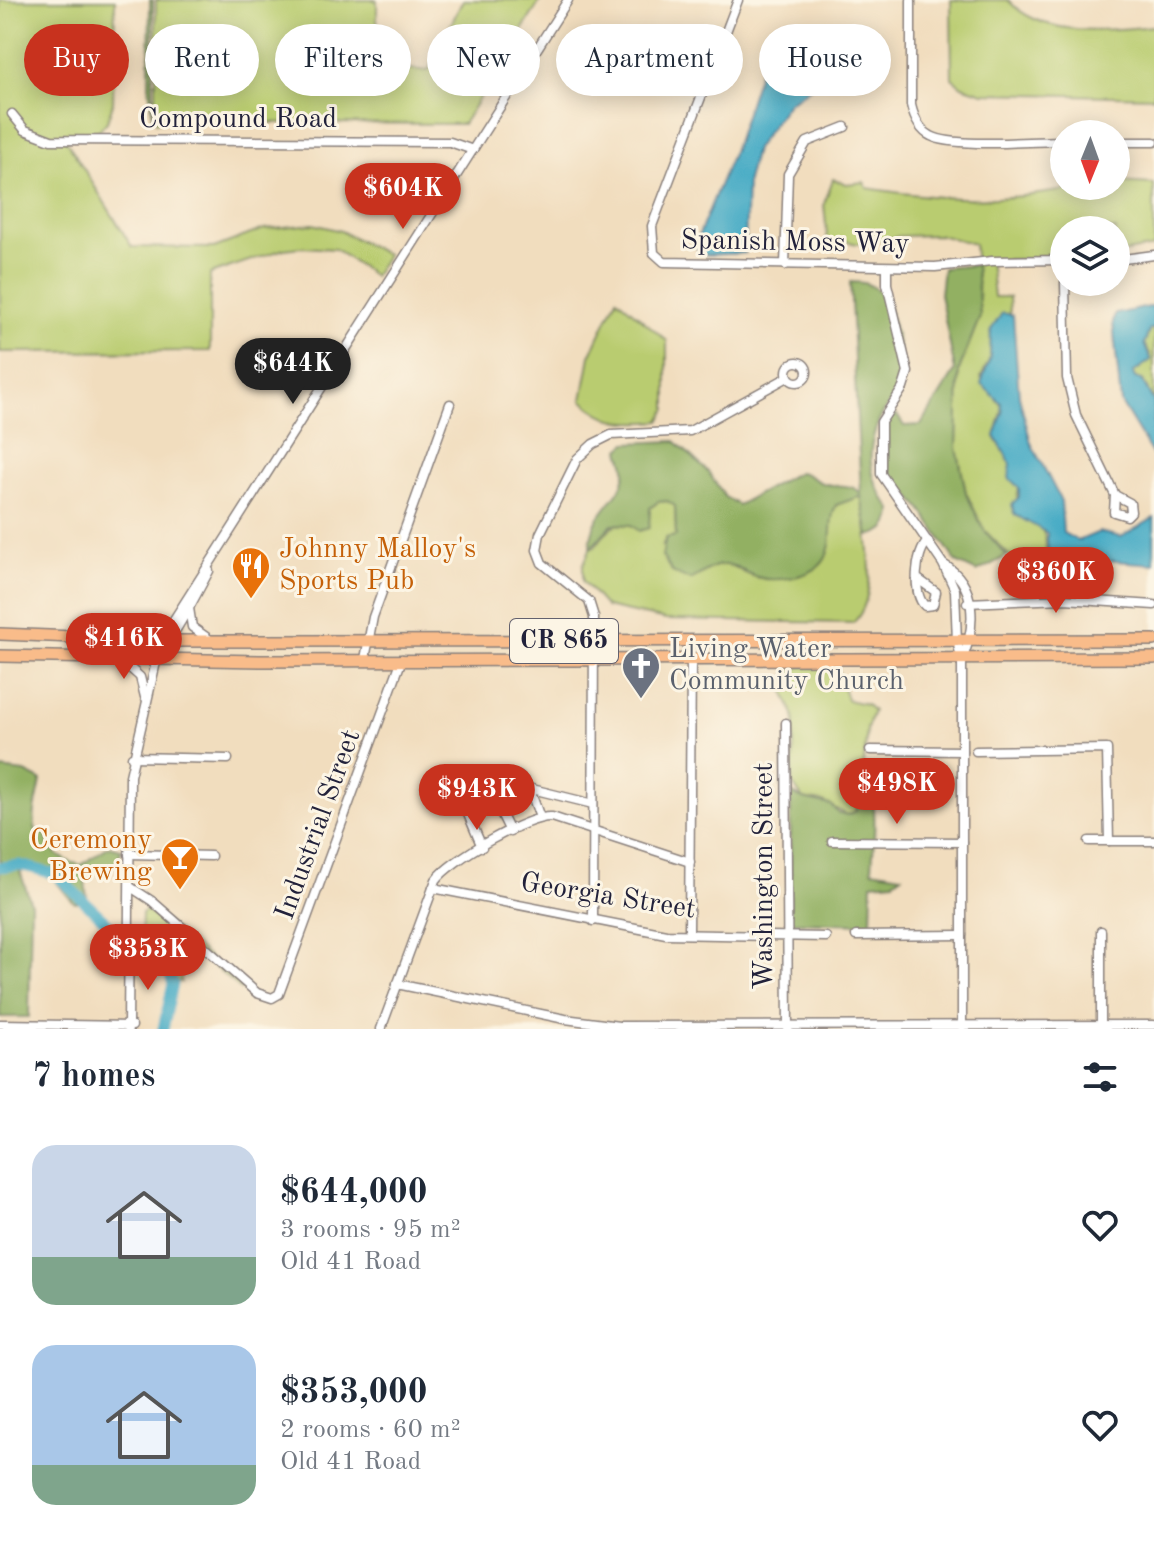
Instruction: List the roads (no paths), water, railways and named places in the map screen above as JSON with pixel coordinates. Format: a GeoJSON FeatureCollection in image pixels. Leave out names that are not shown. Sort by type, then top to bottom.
{"type":"FeatureCollection","features":[{"type":"Feature","properties":{"kind":"main road","name":"CR 865"},"geometry":{"type":"LineString","coordinates":[[0,634],[166,641],[1154,640]]}},
{"type":"Feature","properties":{"kind":"main road","name":"CR 865"},"geometry":{"type":"LineString","coordinates":[[0,656],[594,660],[1154,658]]}},
{"type":"Feature","properties":{"kind":"street"},"geometry":{"type":"LineString","coordinates":[[166,641],[568,0]]}},
{"type":"Feature","properties":{"kind":"street","name":"Spanish Moss Way"},"geometry":{"type":"LineString","coordinates":[[738,0],[652,226],[654,253],[664,262],[887,267],[1050,261]]}},
{"type":"Feature","properties":{"kind":"street"},"geometry":{"type":"LineString","coordinates":[[911,0],[911,97],[915,119],[930,136],[941,139],[1050,141]]}},
{"type":"Feature","properties":{"kind":"street","name":"Compound Road"},"geometry":{"type":"LineString","coordinates":[[12,114],[25,130],[51,140],[450,142],[473,150]]}},
{"type":"Feature","properties":{"kind":"street"},"geometry":{"type":"LineString","coordinates":[[785,265],[788,174],[807,142],[845,127]]}},
{"type":"Feature","properties":{"kind":"street"},"geometry":{"type":"LineString","coordinates":[[1130,142],[1154,142]]}},
{"type":"Feature","properties":{"kind":"street"},"geometry":{"type":"LineString","coordinates":[[1130,258],[1154,255]]}},
{"type":"Feature","properties":{"kind":"street"},"geometry":{"type":"LineString","coordinates":[[887,267],[887,284],[908,372],[903,388],[881,422],[881,474],[943,564],[958,603],[963,642]]}},
{"type":"Feature","properties":{"kind":"street"},"geometry":{"type":"LineString","coordinates":[[1065,296],[1064,341],[1076,415],[1115,495]]}},
{"type":"Feature","properties":{"kind":"street"},"geometry":{"type":"LineString","coordinates":[[593,921],[594,617],[589,601],[542,563],[537,550],[540,534],[577,459],[593,444],[611,435],[690,431],[788,377]]}},
{"type":"Feature","properties":{"kind":"street"},"geometry":{"type":"LineString","coordinates":[[365,659],[367,641],[450,404]]}},
{"type":"Feature","properties":{"kind":"street"},"geometry":{"type":"LineString","coordinates":[[918,579],[919,550],[928,541]]}},
{"type":"Feature","properties":{"kind":"street"},"geometry":{"type":"LineString","coordinates":[[0,1024],[130,1028],[132,757],[158,658],[189,592],[217,556]]}},
{"type":"Feature","properties":{"kind":"street"},"geometry":{"type":"LineString","coordinates":[[943,564],[965,582],[971,603],[962,660],[962,1027]]}},
{"type":"Feature","properties":{"kind":"street"},"geometry":{"type":"LineString","coordinates":[[958,603],[1051,599],[1154,605]]}},
{"type":"Feature","properties":{"kind":"street"},"geometry":{"type":"LineString","coordinates":[[189,608],[192,627],[214,641]]}},
{"type":"Feature","properties":{"kind":"street"},"geometry":{"type":"LineString","coordinates":[[105,658],[122,661],[134,668],[144,686],[146,702]]}},
{"type":"Feature","properties":{"kind":"street","name":"Industrial Street"},"geometry":{"type":"LineString","coordinates":[[132,888],[268,998],[279,994],[402,659]]}},
{"type":"Feature","properties":{"kind":"street"},"geometry":{"type":"LineString","coordinates":[[689,934],[691,660]]}},
{"type":"Feature","properties":{"kind":"street","name":"Washington Street"},"geometry":{"type":"LineString","coordinates":[[786,723],[788,1028]]}},
{"type":"Feature","properties":{"kind":"street"},"geometry":{"type":"LineString","coordinates":[[976,751],[1107,749],[1109,841]]}},
{"type":"Feature","properties":{"kind":"street"},"geometry":{"type":"LineString","coordinates":[[870,750],[962,751]]}},
{"type":"Feature","properties":{"kind":"street"},"geometry":{"type":"LineString","coordinates":[[132,757],[228,759]]}},
{"type":"Feature","properties":{"kind":"street"},"geometry":{"type":"LineString","coordinates":[[510,832],[494,795],[499,779],[510,774],[521,778],[540,817]]}},
{"type":"Feature","properties":{"kind":"street"},"geometry":{"type":"LineString","coordinates":[[528,788],[593,804]]}},
{"type":"Feature","properties":{"kind":"street"},"geometry":{"type":"LineString","coordinates":[[465,807],[482,847]]}},
{"type":"Feature","properties":{"kind":"street"},"geometry":{"type":"LineString","coordinates":[[381,1029],[433,888],[446,868],[482,847],[540,817],[593,827],[649,851],[690,862]]}},
{"type":"Feature","properties":{"kind":"street"},"geometry":{"type":"LineString","coordinates":[[832,841],[962,842]]}},
{"type":"Feature","properties":{"kind":"street"},"geometry":{"type":"LineString","coordinates":[[1089,841],[1154,841]]}},
{"type":"Feature","properties":{"kind":"street"},"geometry":{"type":"LineString","coordinates":[[129,854],[211,856]]}},
{"type":"Feature","properties":{"kind":"street"},"geometry":{"type":"LineString","coordinates":[[129,854],[132,888],[129,925]]}},
{"type":"Feature","properties":{"kind":"street","name":"Georgia Street"},"geometry":{"type":"LineString","coordinates":[[433,888],[640,930],[826,937]]}},
{"type":"Feature","properties":{"kind":"street"},"geometry":{"type":"LineString","coordinates":[[1101,931],[1101,1025]]}},
{"type":"Feature","properties":{"kind":"street"},"geometry":{"type":"LineString","coordinates":[[856,936],[962,935]]}},
{"type":"Feature","properties":{"kind":"street"},"geometry":{"type":"LineString","coordinates":[[397,984],[603,1025],[788,1028],[1154,1025]]}},
{"type":"Feature","properties":{"kind":"water"},"geometry":{"type":"Polygon","coordinates":[[[759,73],[759,96],[798,96],[788,103],[755,149],[747,181],[745,253],[707,255],[698,251],[696,242],[734,149],[759,73]]]}},
{"type":"Feature","properties":{"kind":"water"},"geometry":{"type":"Polygon","coordinates":[[[1154,306],[1154,329],[1150,329],[1144,344],[1151,360],[1133,373],[1135,378],[1142,380],[1154,402],[1154,457],[1121,403],[1113,322],[1115,314],[1154,306]]]}},
{"type":"Feature","properties":{"kind":"water"},"geometry":{"type":"Polygon","coordinates":[[[1002,313],[1013,315],[1019,396],[1031,443],[1061,501],[1063,533],[1078,541],[1099,532],[1121,537],[1154,518],[1154,564],[1048,556],[1047,533],[1014,514],[1012,504],[1019,497],[1019,488],[1009,478],[1011,464],[995,436],[1003,413],[1001,403],[981,384],[990,358],[991,330],[1002,313]]]}},
{"type":"Feature","properties":{"kind":"waterway"},"geometry":{"type":"LineString","coordinates":[[0,867],[20,865],[55,874],[111,926],[165,961],[173,984],[163,1029]]}},
{"type":"Feature","properties":{"kind":"place","name":"Johnny Malloy's Sports Pub"},"geometry":{"type":"Point","coordinates":[251,600]}},
{"type":"Feature","properties":{"kind":"place","name":"Living Water Community Church"},"geometry":{"type":"Point","coordinates":[641,700]}},
{"type":"Feature","properties":{"kind":"place","name":"Ceremony Brewing"},"geometry":{"type":"Point","coordinates":[180,891]}}]}
